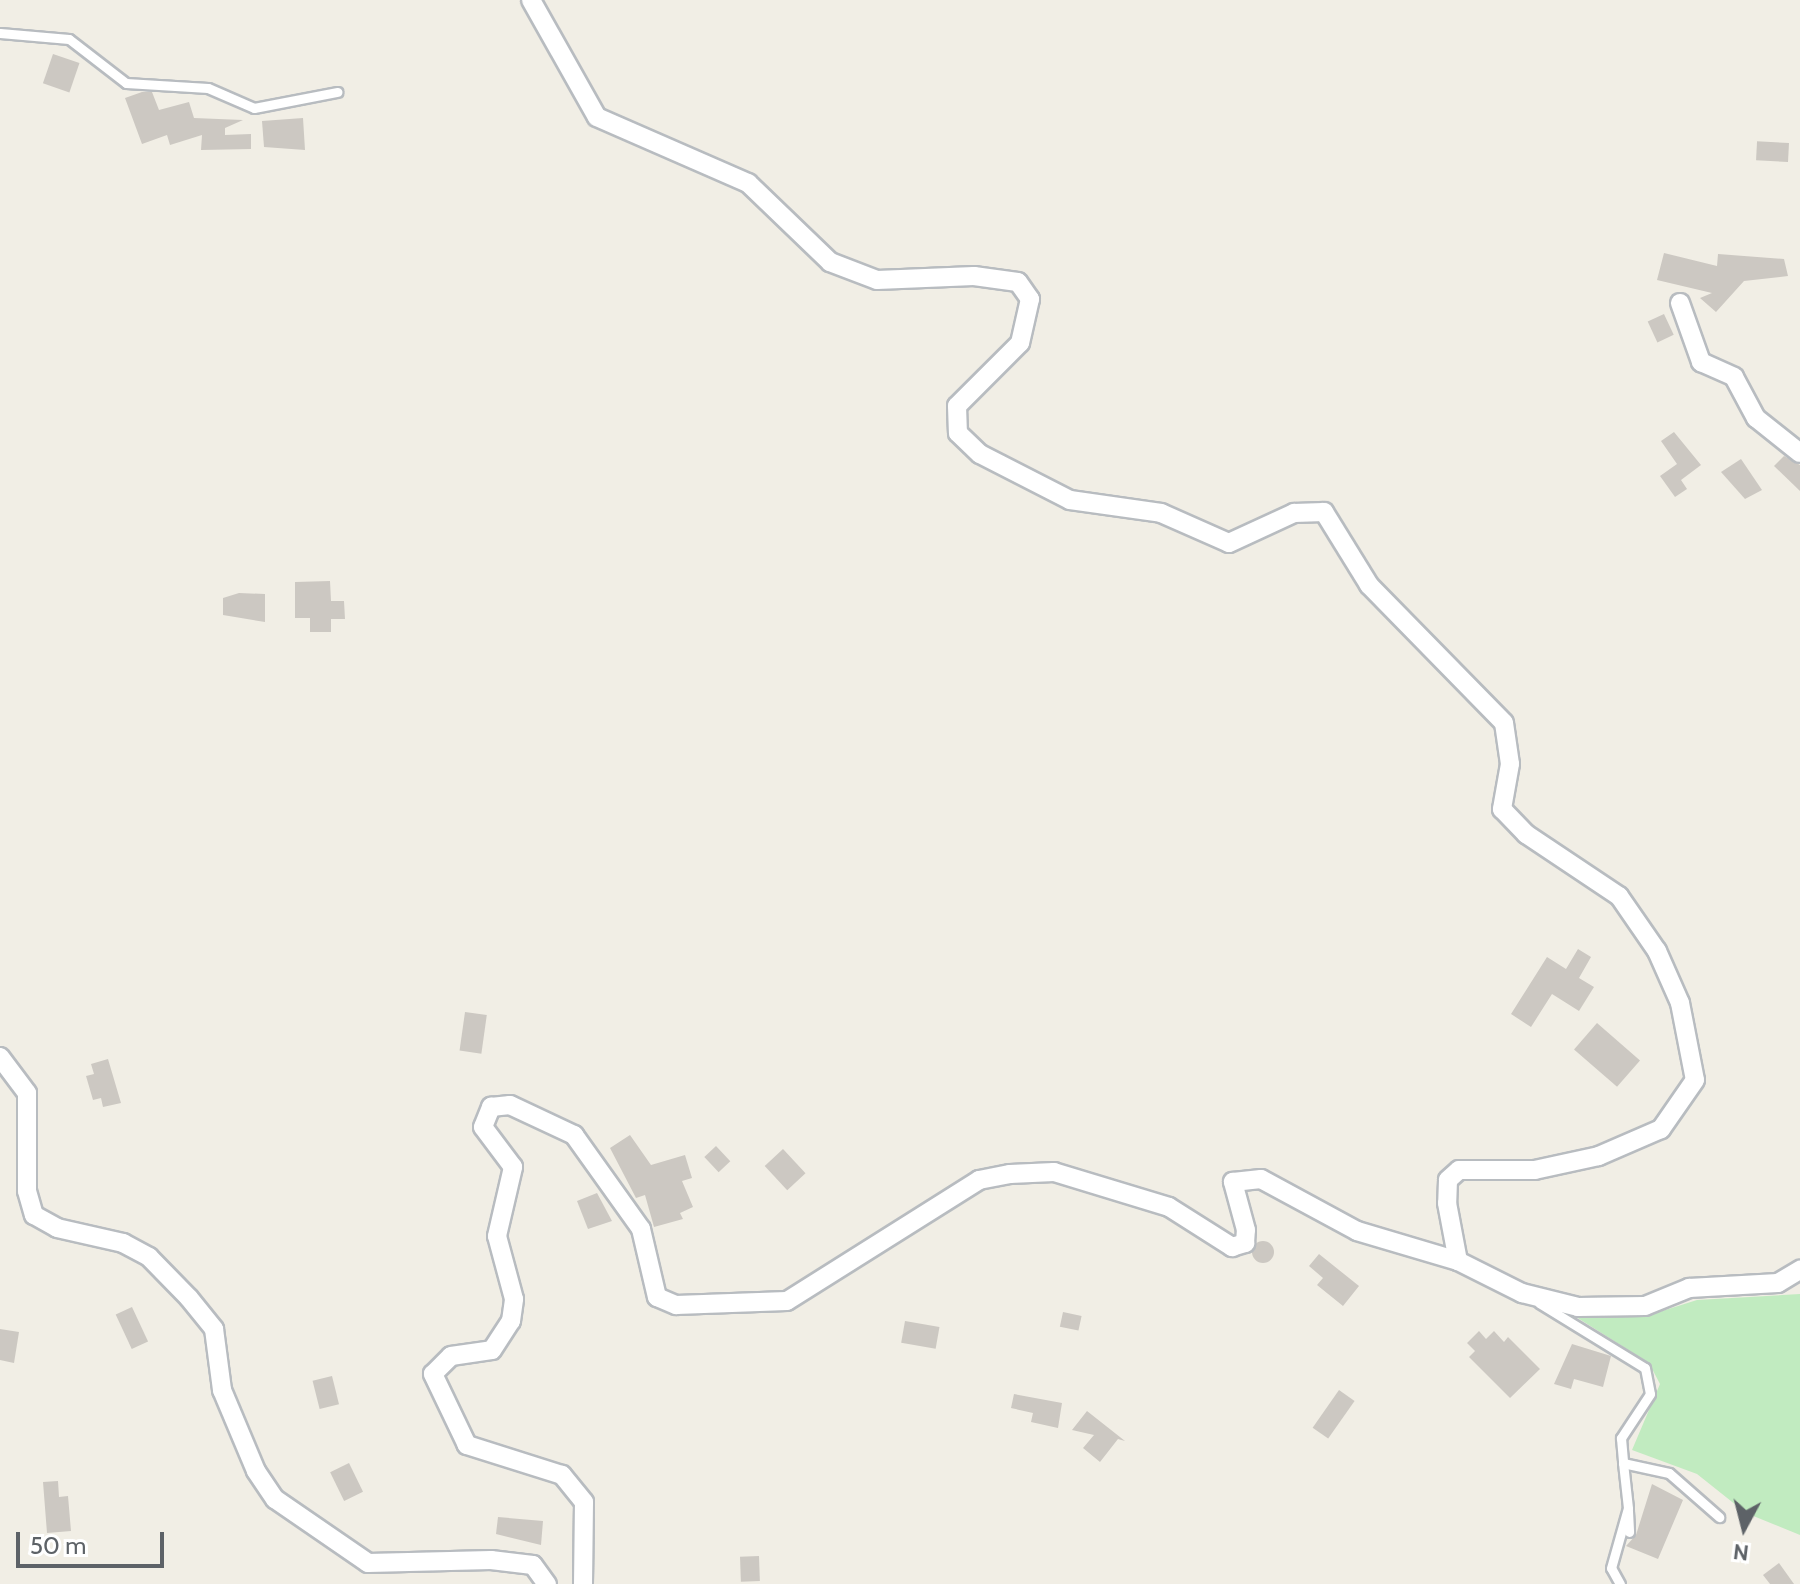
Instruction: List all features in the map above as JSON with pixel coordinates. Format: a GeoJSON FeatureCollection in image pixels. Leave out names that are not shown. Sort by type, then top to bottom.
{"type":"FeatureCollection","features":[{"type":"Feature","properties":{"kind":"street"},"geometry":{"type":"LineString","coordinates":[[531,0],[597,117],[748,183],[830,262],[877,280],[974,276],[1018,282],[1030,299],[1020,343],[957,406],[958,433],[980,454],[1070,500],[1161,513],[1229,543],[1294,513],[1324,512],[1369,585],[1504,723],[1510,764],[1502,809],[1526,834],[1619,896],[1657,951],[1680,1003],[1695,1080],[1661,1129],[1599,1156],[1535,1170],[1459,1170],[1448,1180],[1447,1203],[1458,1261]]}},
{"type":"Feature","properties":{"kind":"street"},"geometry":{"type":"LineString","coordinates":[[1680,303],[1701,362],[1734,377],[1756,418],[1800,453]]}},
{"type":"Feature","properties":{"kind":"street"},"geometry":{"type":"LineString","coordinates":[[0,1057],[27,1093],[27,1191],[34,1215],[57,1228],[123,1243],[149,1257],[189,1298],[214,1329],[222,1390],[256,1471],[275,1499],[368,1563],[505,1562],[533,1565],[547,1584]]}},
{"type":"Feature","properties":{"kind":"street"},"geometry":{"type":"LineString","coordinates":[[583,1584],[584,1502],[562,1475],[467,1445],[434,1382],[438,1363],[492,1350],[511,1321],[514,1299],[497,1236],[513,1167],[483,1127],[491,1107],[510,1105],[574,1135],[641,1229],[657,1297],[676,1305],[787,1301],[979,1180],[1010,1174],[1054,1172],[1169,1207],[1232,1247],[1245,1243],[1246,1230],[1233,1182],[1261,1179],[1357,1231],[1458,1261],[1522,1293],[1578,1307],[1645,1306],[1689,1288],[1778,1283],[1800,1270]]}},
{"type":"Feature","properties":{"kind":"lane"},"geometry":{"type":"LineString","coordinates":[[0,33],[69,39],[126,83],[208,88],[254,108],[337,92]]}},
{"type":"Feature","properties":{"kind":"lane"},"geometry":{"type":"LineString","coordinates":[[1522,1293],[1645,1368],[1650,1394],[1631,1414],[1621,1438],[1629,1532]]}},
{"type":"Feature","properties":{"kind":"lane"},"geometry":{"type":"LineString","coordinates":[[1623,1463],[1669,1473],[1719,1517]]}},
{"type":"Feature","properties":{"kind":"lane"},"geometry":{"type":"LineString","coordinates":[[1620,1584],[1611,1568],[1628,1508]]}},
{"type":"Feature","properties":{"kind":"green space"},"geometry":{"type":"Polygon","coordinates":[[[1800,1294],[1800,1535],[1746,1513],[1697,1474],[1632,1450],[1660,1384],[1649,1363],[1565,1310],[1659,1312],[1697,1300],[1800,1294]]]}},
{"type":"Feature","properties":{"kind":"building"},"geometry":{"type":"Polygon","coordinates":[[[53,54],[79,63],[69,92],[43,83],[53,54]]]}},
{"type":"Feature","properties":{"kind":"building"},"geometry":{"type":"Polygon","coordinates":[[[152,92],[159,110],[189,102],[194,118],[243,120],[225,128],[225,135],[251,134],[251,149],[201,150],[202,135],[170,145],[167,135],[142,144],[125,98],[152,92]]]}},
{"type":"Feature","properties":{"kind":"building"},"geometry":{"type":"Polygon","coordinates":[[[303,118],[305,150],[264,147],[262,121],[303,118]]]}},
{"type":"Feature","properties":{"kind":"building"},"geometry":{"type":"Polygon","coordinates":[[[1757,141],[1789,143],[1788,162],[1756,160],[1757,141]]]}},
{"type":"Feature","properties":{"kind":"building"},"geometry":{"type":"Polygon","coordinates":[[[1664,253],[1717,266],[1718,254],[1784,259],[1788,276],[1744,281],[1716,312],[1700,298],[1712,293],[1657,280],[1664,253]]]}},
{"type":"Feature","properties":{"kind":"building"},"geometry":{"type":"Polygon","coordinates":[[[1664,314],[1674,335],[1657,342],[1648,322],[1664,314]]]}},
{"type":"Feature","properties":{"kind":"building"},"geometry":{"type":"Polygon","coordinates":[[[1674,432],[1701,465],[1681,480],[1687,489],[1675,497],[1660,476],[1677,464],[1661,441],[1674,432]]]}},
{"type":"Feature","properties":{"kind":"building"},"geometry":{"type":"Polygon","coordinates":[[[1784,456],[1800,465],[1800,491],[1774,466],[1784,456]]]}},
{"type":"Feature","properties":{"kind":"building"},"geometry":{"type":"Polygon","coordinates":[[[1741,459],[1762,490],[1745,499],[1721,472],[1741,459]]]}},
{"type":"Feature","properties":{"kind":"building"},"geometry":{"type":"Polygon","coordinates":[[[330,581],[331,601],[344,601],[345,619],[331,619],[331,632],[310,632],[310,618],[295,618],[295,582],[330,581]]]}},
{"type":"Feature","properties":{"kind":"building"},"geometry":{"type":"Polygon","coordinates":[[[239,593],[265,594],[265,622],[223,615],[223,598],[239,593]]]}},
{"type":"Feature","properties":{"kind":"building"},"geometry":{"type":"Polygon","coordinates":[[[1578,949],[1591,957],[1579,978],[1594,987],[1579,1011],[1552,994],[1531,1027],[1511,1014],[1547,957],[1566,969],[1578,949]]]}},
{"type":"Feature","properties":{"kind":"building"},"geometry":{"type":"Polygon","coordinates":[[[465,1012],[487,1015],[481,1054],[460,1051],[465,1012]]]}},
{"type":"Feature","properties":{"kind":"building"},"geometry":{"type":"Polygon","coordinates":[[[1597,1023],[1640,1060],[1617,1087],[1574,1049],[1597,1023]]]}},
{"type":"Feature","properties":{"kind":"building"},"geometry":{"type":"Polygon","coordinates":[[[108,1059],[121,1103],[103,1107],[101,1098],[93,1100],[86,1076],[94,1074],[91,1064],[108,1059]]]}},
{"type":"Feature","properties":{"kind":"building"},"geometry":{"type":"Polygon","coordinates":[[[630,1135],[651,1165],[685,1155],[692,1178],[682,1181],[693,1207],[680,1213],[683,1219],[654,1227],[645,1195],[636,1198],[610,1148],[630,1135]]]}},
{"type":"Feature","properties":{"kind":"building"},"geometry":{"type":"Polygon","coordinates":[[[716,1146],[730,1161],[719,1172],[704,1157],[716,1146]]]}},
{"type":"Feature","properties":{"kind":"building"},"geometry":{"type":"Polygon","coordinates":[[[783,1149],[806,1173],[787,1190],[765,1166],[783,1149]]]}},
{"type":"Feature","properties":{"kind":"building"},"geometry":{"type":"Polygon","coordinates":[[[597,1193],[612,1221],[588,1229],[577,1201],[597,1193]]]}},
{"type":"Feature","properties":{"kind":"building"},"geometry":{"type":"Polygon","coordinates":[[[1263,1241],[1274,1252],[1263,1263],[1252,1252],[1263,1241]]]}},
{"type":"Feature","properties":{"kind":"building"},"geometry":{"type":"Polygon","coordinates":[[[1319,1254],[1359,1286],[1343,1306],[1317,1285],[1323,1278],[1309,1266],[1319,1254]]]}},
{"type":"Feature","properties":{"kind":"building"},"geometry":{"type":"Polygon","coordinates":[[[132,1307],[148,1341],[132,1349],[116,1315],[132,1307]]]}},
{"type":"Feature","properties":{"kind":"building"},"geometry":{"type":"Polygon","coordinates":[[[1063,1312],[1082,1316],[1078,1331],[1060,1327],[1063,1312]]]}},
{"type":"Feature","properties":{"kind":"building"},"geometry":{"type":"Polygon","coordinates":[[[905,1321],[939,1327],[936,1349],[901,1343],[905,1321]]]}},
{"type":"Feature","properties":{"kind":"building"},"geometry":{"type":"Polygon","coordinates":[[[0,1329],[19,1332],[14,1363],[0,1360],[0,1329]]]}},
{"type":"Feature","properties":{"kind":"building"},"geometry":{"type":"Polygon","coordinates":[[[1479,1331],[1486,1339],[1494,1331],[1504,1342],[1508,1337],[1540,1369],[1510,1398],[1469,1357],[1475,1351],[1467,1343],[1479,1331]]]}},
{"type":"Feature","properties":{"kind":"building"},"geometry":{"type":"Polygon","coordinates":[[[1572,1344],[1611,1356],[1603,1387],[1574,1379],[1571,1389],[1554,1384],[1572,1344]]]}},
{"type":"Feature","properties":{"kind":"building"},"geometry":{"type":"Polygon","coordinates":[[[332,1376],[339,1404],[320,1409],[313,1381],[332,1376]]]}},
{"type":"Feature","properties":{"kind":"building"},"geometry":{"type":"Polygon","coordinates":[[[1339,1390],[1355,1401],[1328,1439],[1313,1428],[1339,1390]]]}},
{"type":"Feature","properties":{"kind":"building"},"geometry":{"type":"Polygon","coordinates":[[[1014,1394],[1062,1403],[1058,1428],[1031,1422],[1033,1413],[1011,1408],[1014,1394]]]}},
{"type":"Feature","properties":{"kind":"building"},"geometry":{"type":"Polygon","coordinates":[[[1087,1411],[1125,1441],[1118,1439],[1100,1462],[1083,1448],[1094,1435],[1072,1430],[1087,1411]]]}},
{"type":"Feature","properties":{"kind":"building"},"geometry":{"type":"Polygon","coordinates":[[[349,1463],[363,1492],[344,1501],[330,1472],[349,1463]]]}},
{"type":"Feature","properties":{"kind":"building"},"geometry":{"type":"Polygon","coordinates":[[[58,1481],[59,1497],[68,1496],[71,1531],[47,1533],[43,1482],[58,1481]]]}},
{"type":"Feature","properties":{"kind":"building"},"geometry":{"type":"Polygon","coordinates":[[[1652,1484],[1683,1500],[1658,1559],[1626,1546],[1636,1535],[1652,1484]]]}},
{"type":"Feature","properties":{"kind":"building"},"geometry":{"type":"Polygon","coordinates":[[[498,1517],[543,1521],[541,1545],[496,1534],[498,1517]]]}},
{"type":"Feature","properties":{"kind":"building"},"geometry":{"type":"Polygon","coordinates":[[[759,1556],[760,1581],[741,1582],[740,1557],[759,1556]]]}},
{"type":"Feature","properties":{"kind":"building"},"geometry":{"type":"Polygon","coordinates":[[[1779,1563],[1794,1584],[1770,1584],[1763,1575],[1779,1563]]]}}]}
